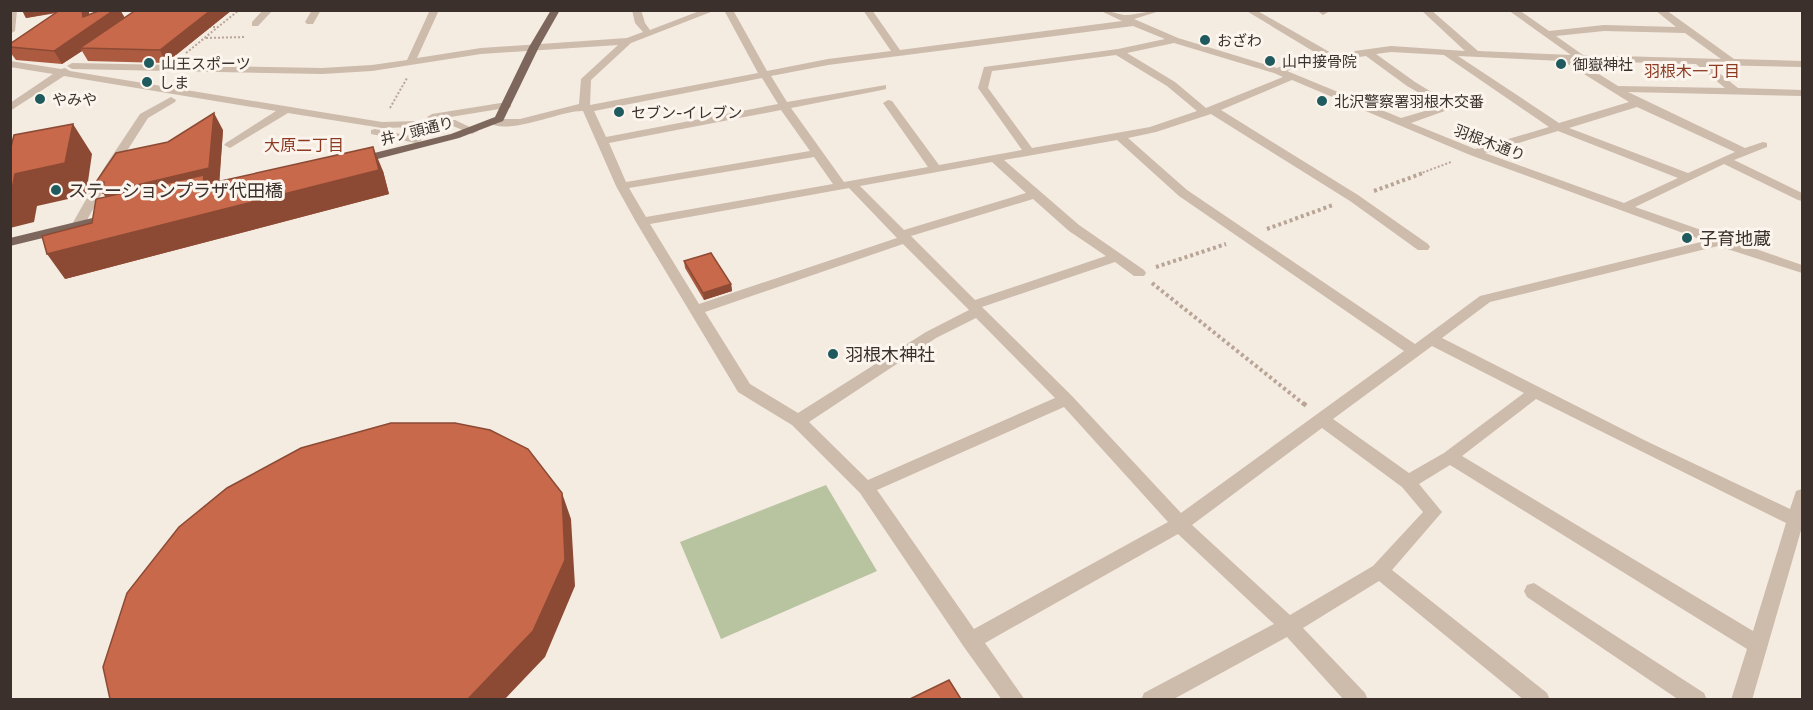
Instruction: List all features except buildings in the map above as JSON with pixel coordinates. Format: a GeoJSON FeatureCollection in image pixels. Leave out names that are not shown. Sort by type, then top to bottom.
{"type":"FeatureCollection","features":[{"type":"Feature","properties":{"kind":"main road"},"geometry":{"type":"LineString","coordinates":[[494,122],[502,115],[534,47],[556,10]]}},
{"type":"Feature","properties":{"kind":"main road","name":"井ノ頭通り"},"geometry":{"type":"LineString","coordinates":[[341,164],[472,131],[494,122]]}},
{"type":"Feature","properties":{"kind":"main road"},"geometry":{"type":"LineString","coordinates":[[10,242],[123,215]]}},
{"type":"Feature","properties":{"kind":"street"},"geometry":{"type":"LineString","coordinates":[[10,31],[12,10]]}},
{"type":"Feature","properties":{"kind":"street"},"geometry":{"type":"LineString","coordinates":[[255,24],[269,10]]}},
{"type":"Feature","properties":{"kind":"street"},"geometry":{"type":"LineString","coordinates":[[310,22],[317,10]]}},
{"type":"Feature","properties":{"kind":"street"},"geometry":{"type":"LineString","coordinates":[[413,63],[435,10]]}},
{"type":"Feature","properties":{"kind":"street"},"geometry":{"type":"LineString","coordinates":[[636,10],[640,23],[648,33]]}},
{"type":"Feature","properties":{"kind":"street"},"geometry":{"type":"LineString","coordinates":[[10,72],[166,68],[322,71],[413,63],[482,51],[628,41],[712,10]]}},
{"type":"Feature","properties":{"kind":"street"},"geometry":{"type":"LineString","coordinates":[[728,10],[783,104],[817,153],[845,184],[904,237],[1066,400],[1180,524],[1289,626],[1358,699]]}},
{"type":"Feature","properties":{"kind":"street"},"geometry":{"type":"LineString","coordinates":[[867,10],[897,52]]}},
{"type":"Feature","properties":{"kind":"street","name":"羽根木通り"},"geometry":{"type":"LineString","coordinates":[[1103,10],[1175,40],[1291,76],[1474,153],[1719,242],[1803,269]]}},
{"type":"Feature","properties":{"kind":"street"},"geometry":{"type":"LineString","coordinates":[[494,122],[520,122],[764,74],[897,52],[1128,21],[1159,10]]}},
{"type":"Feature","properties":{"kind":"street"},"geometry":{"type":"LineString","coordinates":[[1250,10],[1332,58]]}},
{"type":"Feature","properties":{"kind":"street"},"geometry":{"type":"LineString","coordinates":[[1425,10],[1475,54]]}},
{"type":"Feature","properties":{"kind":"street"},"geometry":{"type":"LineString","coordinates":[[1512,10],[1580,56]]}},
{"type":"Feature","properties":{"kind":"street"},"geometry":{"type":"LineString","coordinates":[[1659,10],[1730,61]]}},
{"type":"Feature","properties":{"kind":"street"},"geometry":{"type":"LineString","coordinates":[[1547,34],[1604,28],[1687,30]]}},
{"type":"Feature","properties":{"kind":"street"},"geometry":{"type":"LineString","coordinates":[[1029,151],[984,88],[988,69],[1118,52],[1175,40]]}},
{"type":"Feature","properties":{"kind":"street"},"geometry":{"type":"LineString","coordinates":[[628,41],[586,79],[586,108],[622,186],[642,222],[744,388],[798,421],[866,488],[970,641],[1014,699]]}},
{"type":"Feature","properties":{"kind":"street"},"geometry":{"type":"LineString","coordinates":[[1278,71],[1300,62],[1390,49],[1475,54],[1803,64]]}},
{"type":"Feature","properties":{"kind":"street"},"geometry":{"type":"LineString","coordinates":[[1444,51],[1557,127],[1690,178]]}},
{"type":"Feature","properties":{"kind":"street"},"geometry":{"type":"LineString","coordinates":[[1118,52],[1171,84],[1209,111],[1353,198],[1423,247]]}},
{"type":"Feature","properties":{"kind":"street"},"geometry":{"type":"LineString","coordinates":[[1367,52],[1411,84],[1450,107],[1401,122]]}},
{"type":"Feature","properties":{"kind":"street"},"geometry":{"type":"LineString","coordinates":[[10,108],[87,56]]}},
{"type":"Feature","properties":{"kind":"street"},"geometry":{"type":"LineString","coordinates":[[1563,56],[1638,103],[1743,151]]}},
{"type":"Feature","properties":{"kind":"street"},"geometry":{"type":"LineString","coordinates":[[1697,60],[1735,91]]}},
{"type":"Feature","properties":{"kind":"street"},"geometry":{"type":"LineString","coordinates":[[1785,63],[1803,76]]}},
{"type":"Feature","properties":{"kind":"street"},"geometry":{"type":"LineString","coordinates":[[10,64],[385,125],[455,123],[472,131]]}},
{"type":"Feature","properties":{"kind":"street"},"geometry":{"type":"LineString","coordinates":[[62,72],[176,101],[416,140]]}},
{"type":"Feature","properties":{"kind":"street"},"geometry":{"type":"LineString","coordinates":[[642,222],[1152,130],[1209,111],[1291,76]]}},
{"type":"Feature","properties":{"kind":"street"},"geometry":{"type":"LineString","coordinates":[[601,141],[783,104],[882,87]]}},
{"type":"Feature","properties":{"kind":"street"},"geometry":{"type":"LineString","coordinates":[[1615,89],[1803,93]]}},
{"type":"Feature","properties":{"kind":"street"},"geometry":{"type":"LineString","coordinates":[[77,226],[110,168],[144,116],[193,94]]}},
{"type":"Feature","properties":{"kind":"street"},"geometry":{"type":"LineString","coordinates":[[220,108],[232,100]]}},
{"type":"Feature","properties":{"kind":"street"},"geometry":{"type":"LineString","coordinates":[[888,103],[935,168]]}},
{"type":"Feature","properties":{"kind":"street"},"geometry":{"type":"LineString","coordinates":[[1474,153],[1638,103]]}},
{"type":"Feature","properties":{"kind":"street"},"geometry":{"type":"LineString","coordinates":[[371,132],[385,125],[458,111],[507,105]]}},
{"type":"Feature","properties":{"kind":"street"},"geometry":{"type":"LineString","coordinates":[[230,145],[285,110]]}},
{"type":"Feature","properties":{"kind":"street"},"geometry":{"type":"LineString","coordinates":[[1119,136],[1183,193],[1415,351]]}},
{"type":"Feature","properties":{"kind":"street"},"geometry":{"type":"LineString","coordinates":[[1626,207],[1743,151],[1763,145]]}},
{"type":"Feature","properties":{"kind":"street"},"geometry":{"type":"LineString","coordinates":[[622,186],[817,153]]}},
{"type":"Feature","properties":{"kind":"street"},"geometry":{"type":"LineString","coordinates":[[994,158],[1074,228],[1114,258],[1140,273]]}},
{"type":"Feature","properties":{"kind":"street"},"geometry":{"type":"LineString","coordinates":[[1724,160],[1803,197]]}},
{"type":"Feature","properties":{"kind":"street"},"geometry":{"type":"LineString","coordinates":[[696,310],[1035,194]]}},
{"type":"Feature","properties":{"kind":"street"},"geometry":{"type":"LineString","coordinates":[[970,641],[1180,524],[1485,299],[1719,242]]}},
{"type":"Feature","properties":{"kind":"street"},"geometry":{"type":"LineString","coordinates":[[1783,262],[1803,254]]}},
{"type":"Feature","properties":{"kind":"street"},"geometry":{"type":"LineString","coordinates":[[798,421],[974,309],[1114,258]]}},
{"type":"Feature","properties":{"kind":"street"},"geometry":{"type":"LineString","coordinates":[[1431,339],[1796,520]]}},
{"type":"Feature","properties":{"kind":"street"},"geometry":{"type":"LineString","coordinates":[[1408,482],[1450,457],[1535,392]]}},
{"type":"Feature","properties":{"kind":"street"},"geometry":{"type":"LineString","coordinates":[[866,488],[1066,400]]}},
{"type":"Feature","properties":{"kind":"street"},"geometry":{"type":"LineString","coordinates":[[1151,699],[1289,626],[1380,571],[1433,512],[1408,482],[1323,420]]}},
{"type":"Feature","properties":{"kind":"street"},"geometry":{"type":"LineString","coordinates":[[1450,457],[1757,644]]}},
{"type":"Feature","properties":{"kind":"street"},"geometry":{"type":"LineString","coordinates":[[1741,699],[1802,500]]}},
{"type":"Feature","properties":{"kind":"street"},"geometry":{"type":"LineString","coordinates":[[1380,571],[1540,699]]}},
{"type":"Feature","properties":{"kind":"street"},"geometry":{"type":"LineString","coordinates":[[1534,591],[1697,699]]}},
{"type":"Feature","properties":{"kind":"path"},"geometry":{"type":"LineString","coordinates":[[166,68],[239,10]]}},
{"type":"Feature","properties":{"kind":"path"},"geometry":{"type":"LineString","coordinates":[[208,27],[218,27]]}},
{"type":"Feature","properties":{"kind":"path"},"geometry":{"type":"LineString","coordinates":[[205,38],[253,37]]}},
{"type":"Feature","properties":{"kind":"path"},"geometry":{"type":"LineString","coordinates":[[385,125],[413,63]]}},
{"type":"Feature","properties":{"kind":"path"},"geometry":{"type":"LineString","coordinates":[[1140,273],[1474,153]]}},
{"type":"Feature","properties":{"kind":"path"},"geometry":{"type":"LineString","coordinates":[[1140,273],[1323,420]]}},
{"type":"Feature","properties":{"kind":"green space"},"geometry":{"type":"Polygon","coordinates":[[[826,485],[877,571],[721,639],[680,542],[826,485]]]}},
{"type":"Feature","properties":{"kind":"place","name":"おざわ"},"geometry":{"type":"Point","coordinates":[1205,40]}},
{"type":"Feature","properties":{"kind":"place","name":"山中接骨院"},"geometry":{"type":"Point","coordinates":[1270,61]}},
{"type":"Feature","properties":{"kind":"place","name":"山王スポーツ"},"geometry":{"type":"Point","coordinates":[149,63]}},
{"type":"Feature","properties":{"kind":"place","name":"御嶽神社"},"geometry":{"type":"Point","coordinates":[1561,64]}},
{"type":"Feature","properties":{"kind":"place","name":"しま"},"geometry":{"type":"Point","coordinates":[147,82]}},
{"type":"Feature","properties":{"kind":"place","name":"やみや"},"geometry":{"type":"Point","coordinates":[40,99]}},
{"type":"Feature","properties":{"kind":"place","name":"北沢警察署羽根木交番"},"geometry":{"type":"Point","coordinates":[1322,101]}},
{"type":"Feature","properties":{"kind":"place","name":"セブン-イレブン"},"geometry":{"type":"Point","coordinates":[619,112]}},
{"type":"Feature","properties":{"kind":"place","name":"ステーションプラザ代田橋"},"geometry":{"type":"Point","coordinates":[56,190]}},
{"type":"Feature","properties":{"kind":"place","name":"子育地蔵"},"geometry":{"type":"Point","coordinates":[1687,238]}},
{"type":"Feature","properties":{"kind":"place","name":"羽根木神社"},"geometry":{"type":"Point","coordinates":[833,354]}},
{"type":"Feature","properties":{"kind":"district","name":"羽根木一丁目"},"geometry":{"type":"Point","coordinates":[1692,70]}},
{"type":"Feature","properties":{"kind":"district","name":"大原二丁目"},"geometry":{"type":"Point","coordinates":[304,144]}}]}
